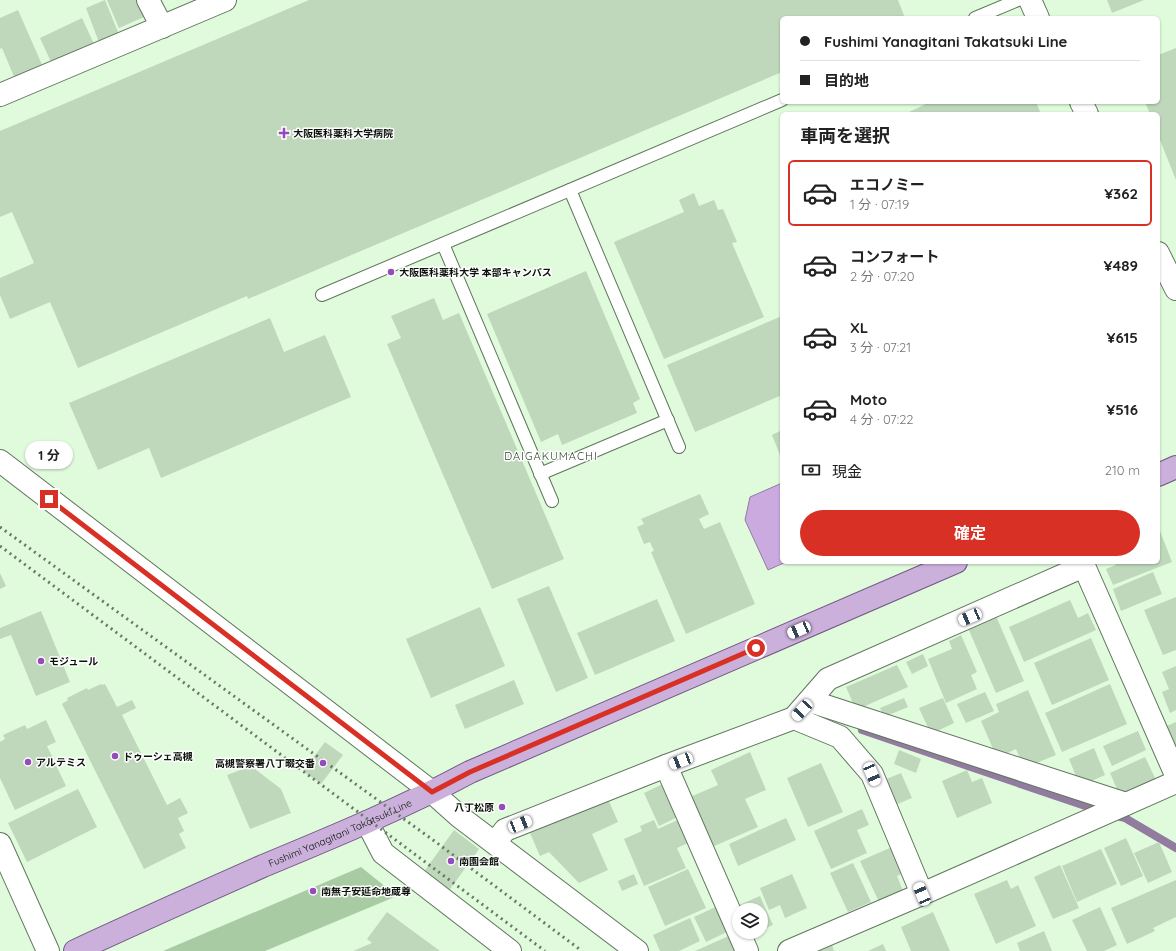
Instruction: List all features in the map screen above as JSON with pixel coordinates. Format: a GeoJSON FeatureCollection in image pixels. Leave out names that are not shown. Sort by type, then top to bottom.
{"type":"FeatureCollection","features":[{"type":"Feature","properties":{"kind":"main road"},"geometry":{"type":"LineString","coordinates":[[1160,474],[1176,467]]}},
{"type":"Feature","properties":{"kind":"main road","name":"Fushimi Yanagitani Takatsuki Line"},"geometry":{"type":"LineString","coordinates":[[75,951],[183,901],[367,822],[478,769],[951,564]]}},
{"type":"Feature","properties":{"kind":"street"},"geometry":{"type":"LineString","coordinates":[[148,0],[162,27]]}},
{"type":"Feature","properties":{"kind":"street"},"geometry":{"type":"LineString","coordinates":[[0,95],[225,0]]}},
{"type":"Feature","properties":{"kind":"street"},"geometry":{"type":"LineString","coordinates":[[1030,0],[1037,16]]}},
{"type":"Feature","properties":{"kind":"street"},"geometry":{"type":"LineString","coordinates":[[1160,257],[1176,288]]}},
{"type":"Feature","properties":{"kind":"street"},"geometry":{"type":"LineString","coordinates":[[0,461],[432,792],[460,817],[637,951]]}},
{"type":"Feature","properties":{"kind":"street"},"geometry":{"type":"LineString","coordinates":[[495,843],[505,830],[666,766],[794,718],[828,679],[1084,566],[1176,775]]}},
{"type":"Feature","properties":{"kind":"street"},"geometry":{"type":"LineString","coordinates":[[810,701],[1126,804]]}},
{"type":"Feature","properties":{"kind":"street"},"geometry":{"type":"LineString","coordinates":[[794,718],[840,737],[872,774],[922,894]]}},
{"type":"Feature","properties":{"kind":"street"},"geometry":{"type":"LineString","coordinates":[[666,766],[747,951]]}},
{"type":"Feature","properties":{"kind":"street"},"geometry":{"type":"LineString","coordinates":[[789,951],[1176,782]]}},
{"type":"Feature","properties":{"kind":"street"},"geometry":{"type":"LineString","coordinates":[[367,822],[383,853],[510,951]]}},
{"type":"Feature","properties":{"kind":"street"},"geometry":{"type":"LineString","coordinates":[[0,844],[48,951]]}},
{"type":"Feature","properties":{"kind":"lane"},"geometry":{"type":"LineString","coordinates":[[980,16],[1018,0]]}},
{"type":"Feature","properties":{"kind":"lane"},"geometry":{"type":"LineString","coordinates":[[322,295],[780,101]]}},
{"type":"Feature","properties":{"kind":"lane"},"geometry":{"type":"LineString","coordinates":[[570,190],[679,447]]}},
{"type":"Feature","properties":{"kind":"lane"},"geometry":{"type":"LineString","coordinates":[[443,244],[552,501]]}},
{"type":"Feature","properties":{"kind":"lane"},"geometry":{"type":"LineString","coordinates":[[540,474],[668,420]]}},
{"type":"Feature","properties":{"kind":"green space"},"geometry":{"type":"Polygon","coordinates":[[[361,867],[397,896],[265,951],[163,951],[361,867]]]}},
{"type":"Feature","properties":{"kind":"shaded area"},"geometry":{"type":"Polygon","coordinates":[[[780,484],[780,564],[782,564],[768,570],[745,520],[750,497],[780,484]]]}},
{"type":"Feature","properties":{"kind":"building"},"geometry":{"type":"Polygon","coordinates":[[[105,0],[120,37],[100,45],[86,8],[105,0]]]}},
{"type":"Feature","properties":{"kind":"building"},"geometry":{"type":"Polygon","coordinates":[[[107,0],[137,0],[144,17],[119,28],[107,0]]]}},
{"type":"Feature","properties":{"kind":"building"},"geometry":{"type":"Polygon","coordinates":[[[309,0],[898,0],[904,16],[780,16],[780,73],[248,299],[247,296],[78,368],[50,302],[10,319],[0,295],[0,278],[34,263],[12,212],[0,217],[0,131],[309,0]]]}},
{"type":"Feature","properties":{"kind":"building"},"geometry":{"type":"Polygon","coordinates":[[[1107,0],[1144,0],[1112,13],[1107,0]]]}},
{"type":"Feature","properties":{"kind":"building"},"geometry":{"type":"Polygon","coordinates":[[[18,10],[43,67],[15,79],[2,48],[0,49],[0,18],[18,10]]]}},
{"type":"Feature","properties":{"kind":"building"},"geometry":{"type":"Polygon","coordinates":[[[82,18],[94,44],[52,64],[40,38],[82,18]]]}},
{"type":"Feature","properties":{"kind":"building"},"geometry":{"type":"Polygon","coordinates":[[[1176,48],[1176,180],[1160,140],[1160,112],[1149,112],[1146,104],[1160,104],[1160,54],[1176,48]]]}},
{"type":"Feature","properties":{"kind":"building"},"geometry":{"type":"Polygon","coordinates":[[[926,104],[1037,104],[1040,112],[909,112],[926,104]]]}},
{"type":"Feature","properties":{"kind":"building"},"geometry":{"type":"Polygon","coordinates":[[[694,193],[699,206],[714,200],[718,210],[723,209],[737,242],[732,243],[764,317],[664,359],[614,242],[684,212],[679,200],[694,193]]]}},
{"type":"Feature","properties":{"kind":"building"},"geometry":{"type":"Polygon","coordinates":[[[586,271],[640,399],[633,403],[637,413],[562,445],[558,434],[541,442],[487,314],[586,271]]]}},
{"type":"Feature","properties":{"kind":"building"},"geometry":{"type":"Polygon","coordinates":[[[434,298],[443,320],[459,313],[564,559],[492,589],[387,344],[401,338],[391,316],[434,298]]]}},
{"type":"Feature","properties":{"kind":"building"},"geometry":{"type":"Polygon","coordinates":[[[780,317],[780,396],[695,432],[667,365],[780,317]]]}},
{"type":"Feature","properties":{"kind":"building"},"geometry":{"type":"Polygon","coordinates":[[[270,318],[284,352],[325,335],[351,397],[161,478],[149,448],[98,470],[69,403],[270,318]]]}},
{"type":"Feature","properties":{"kind":"building"},"geometry":{"type":"Polygon","coordinates":[[[780,431],[780,455],[772,435],[780,431]]]}},
{"type":"Feature","properties":{"kind":"building"},"geometry":{"type":"Polygon","coordinates":[[[700,494],[709,514],[699,519],[704,529],[720,522],[755,604],[686,634],[651,552],[654,551],[650,542],[644,544],[637,527],[644,524],[641,519],[700,494]]]}},
{"type":"Feature","properties":{"kind":"building"},"geometry":{"type":"Polygon","coordinates":[[[1160,531],[1172,562],[1113,585],[1106,569],[1116,565],[1115,564],[1160,564],[1160,531]]]}},
{"type":"Feature","properties":{"kind":"building"},"geometry":{"type":"Polygon","coordinates":[[[1153,572],[1162,594],[1121,611],[1113,589],[1153,572]]]}},
{"type":"Feature","properties":{"kind":"building"},"geometry":{"type":"Polygon","coordinates":[[[0,573],[6,586],[0,589],[0,573]]]}},
{"type":"Feature","properties":{"kind":"building"},"geometry":{"type":"Polygon","coordinates":[[[549,586],[588,678],[556,692],[517,599],[549,586]]]}},
{"type":"Feature","properties":{"kind":"building"},"geometry":{"type":"Polygon","coordinates":[[[1176,597],[1176,650],[1163,655],[1144,610],[1176,597]]]}},
{"type":"Feature","properties":{"kind":"building"},"geometry":{"type":"Polygon","coordinates":[[[657,599],[675,641],[595,675],[577,633],[657,599]]]}},
{"type":"Feature","properties":{"kind":"building"},"geometry":{"type":"Polygon","coordinates":[[[1070,600],[1078,618],[1088,613],[1096,630],[1024,662],[1009,627],[1070,600]]]}},
{"type":"Feature","properties":{"kind":"building"},"geometry":{"type":"Polygon","coordinates":[[[480,607],[505,666],[431,698],[406,639],[480,607]]]}},
{"type":"Feature","properties":{"kind":"building","name":"モジュール"},"geometry":{"type":"Polygon","coordinates":[[[41,611],[70,682],[36,696],[11,635],[0,639],[0,628],[41,611]]]}},
{"type":"Feature","properties":{"kind":"building"},"geometry":{"type":"Polygon","coordinates":[[[996,616],[1024,681],[996,693],[968,628],[996,616]]]}},
{"type":"Feature","properties":{"kind":"building"},"geometry":{"type":"Polygon","coordinates":[[[961,635],[977,672],[971,675],[977,689],[946,703],[928,659],[952,649],[949,641],[961,635]]]}},
{"type":"Feature","properties":{"kind":"building"},"geometry":{"type":"Polygon","coordinates":[[[1091,638],[1109,680],[1052,705],[1034,663],[1091,638]]]}},
{"type":"Feature","properties":{"kind":"building"},"geometry":{"type":"Polygon","coordinates":[[[923,654],[928,666],[912,674],[906,662],[923,654]]]}},
{"type":"Feature","properties":{"kind":"building"},"geometry":{"type":"Polygon","coordinates":[[[897,665],[908,687],[856,710],[846,687],[897,665]]]}},
{"type":"Feature","properties":{"kind":"building"},"geometry":{"type":"Polygon","coordinates":[[[1176,666],[1176,710],[1170,713],[1162,692],[1169,689],[1162,672],[1176,666]]]}},
{"type":"Feature","properties":{"kind":"building"},"geometry":{"type":"Polygon","coordinates":[[[514,680],[524,704],[465,729],[455,705],[514,680]]]}},
{"type":"Feature","properties":{"kind":"building","name":"ドゥーシェ高槻"},"geometry":{"type":"Polygon","coordinates":[[[101,684],[105,684],[117,707],[132,700],[136,708],[122,715],[167,805],[180,798],[188,813],[178,818],[184,831],[179,834],[186,848],[144,869],[62,704],[68,700],[67,698],[87,688],[88,690],[101,684]]]}},
{"type":"Feature","properties":{"kind":"building"},"geometry":{"type":"Polygon","coordinates":[[[1110,684],[1127,724],[1062,752],[1045,713],[1110,684]]]}},
{"type":"Feature","properties":{"kind":"building"},"geometry":{"type":"Polygon","coordinates":[[[1028,690],[1056,755],[1024,768],[1016,749],[997,758],[981,721],[999,712],[996,704],[1028,690]]]}},
{"type":"Feature","properties":{"kind":"building"},"geometry":{"type":"Polygon","coordinates":[[[985,692],[994,711],[966,723],[957,704],[985,692]]]}},
{"type":"Feature","properties":{"kind":"building"},"geometry":{"type":"Polygon","coordinates":[[[904,698],[908,707],[884,717],[880,708],[904,698]]]}},
{"type":"Feature","properties":{"kind":"building"},"geometry":{"type":"Polygon","coordinates":[[[943,698],[954,723],[931,734],[919,708],[943,698]]]}},
{"type":"Feature","properties":{"kind":"building","name":"アルテミス"},"geometry":{"type":"Polygon","coordinates":[[[46,720],[56,742],[47,746],[66,786],[15,810],[0,778],[0,742],[5,739],[3,735],[25,725],[27,729],[46,720]]]}},
{"type":"Feature","properties":{"kind":"building"},"geometry":{"type":"Polygon","coordinates":[[[1176,722],[1176,764],[1162,728],[1176,722]]]}},
{"type":"Feature","properties":{"kind":"building"},"geometry":{"type":"Polygon","coordinates":[[[1138,731],[1146,750],[1112,766],[1103,746],[1138,731]]]}},
{"type":"Feature","properties":{"kind":"building"},"geometry":{"type":"Polygon","coordinates":[[[325,742],[343,755],[321,784],[303,771],[325,742]]]}},
{"type":"Feature","properties":{"kind":"building"},"geometry":{"type":"Polygon","coordinates":[[[1094,748],[1105,775],[1080,786],[1069,759],[1094,748]]]}},
{"type":"Feature","properties":{"kind":"building"},"geometry":{"type":"Polygon","coordinates":[[[899,750],[921,759],[916,773],[894,764],[899,750]]]}},
{"type":"Feature","properties":{"kind":"building"},"geometry":{"type":"Polygon","coordinates":[[[750,752],[766,790],[745,799],[758,827],[712,847],[690,797],[718,785],[711,770],[750,752]]]}},
{"type":"Feature","properties":{"kind":"building"},"geometry":{"type":"Polygon","coordinates":[[[1145,757],[1156,780],[1120,796],[1110,773],[1145,757]]]}},
{"type":"Feature","properties":{"kind":"building"},"geometry":{"type":"Polygon","coordinates":[[[821,763],[843,812],[808,827],[787,778],[821,763]]]}},
{"type":"Feature","properties":{"kind":"building"},"geometry":{"type":"Polygon","coordinates":[[[251,766],[281,789],[291,813],[250,829],[227,775],[251,766]]]}},
{"type":"Feature","properties":{"kind":"building"},"geometry":{"type":"Polygon","coordinates":[[[967,770],[972,782],[982,778],[992,803],[957,818],[942,781],[967,770]]]}},
{"type":"Feature","properties":{"kind":"building"},"geometry":{"type":"Polygon","coordinates":[[[901,773],[912,798],[895,805],[884,780],[901,773]]]}},
{"type":"Feature","properties":{"kind":"building"},"geometry":{"type":"Polygon","coordinates":[[[667,782],[682,815],[659,826],[644,793],[667,782]]]}},
{"type":"Feature","properties":{"kind":"building"},"geometry":{"type":"Polygon","coordinates":[[[78,789],[97,827],[27,862],[8,823],[78,789]]]}},
{"type":"Feature","properties":{"kind":"building"},"geometry":{"type":"Polygon","coordinates":[[[608,799],[618,822],[592,834],[608,870],[579,883],[549,852],[540,856],[530,833],[608,799]]]}},
{"type":"Feature","properties":{"kind":"building"},"geometry":{"type":"Polygon","coordinates":[[[862,809],[869,825],[857,830],[867,853],[831,869],[814,831],[862,809]]]}},
{"type":"Feature","properties":{"kind":"building"},"geometry":{"type":"Polygon","coordinates":[[[682,818],[692,841],[677,848],[686,868],[644,886],[624,839],[642,831],[640,826],[654,820],[658,829],[682,818]]]}},
{"type":"Feature","properties":{"kind":"building"},"geometry":{"type":"Polygon","coordinates":[[[786,818],[796,840],[738,866],[729,844],[786,818]]]}},
{"type":"Feature","properties":{"kind":"building","name":"南園会館"},"geometry":{"type":"Polygon","coordinates":[[[454,830],[479,849],[448,892],[423,873],[454,830]]]}},
{"type":"Feature","properties":{"kind":"building"},"geometry":{"type":"Polygon","coordinates":[[[1126,838],[1143,876],[1121,886],[1104,848],[1126,838]]]}},
{"type":"Feature","properties":{"kind":"building"},"geometry":{"type":"Polygon","coordinates":[[[1159,842],[1172,872],[1148,883],[1134,853],[1159,842]]]}},
{"type":"Feature","properties":{"kind":"building"},"geometry":{"type":"Polygon","coordinates":[[[892,847],[903,873],[897,876],[903,891],[879,902],[860,861],[892,847]]]}},
{"type":"Feature","properties":{"kind":"building"},"geometry":{"type":"Polygon","coordinates":[[[1101,849],[1117,884],[1077,902],[1062,866],[1101,849]]]}},
{"type":"Feature","properties":{"kind":"building"},"geometry":{"type":"Polygon","coordinates":[[[853,863],[871,902],[848,912],[830,873],[853,863]]]}},
{"type":"Feature","properties":{"kind":"building"},"geometry":{"type":"Polygon","coordinates":[[[1060,865],[1079,908],[1053,919],[1034,877],[1060,865]]]}},
{"type":"Feature","properties":{"kind":"building"},"geometry":{"type":"Polygon","coordinates":[[[688,869],[706,908],[665,926],[648,887],[688,869]]]}},
{"type":"Feature","properties":{"kind":"building"},"geometry":{"type":"Polygon","coordinates":[[[634,874],[638,884],[622,891],[618,881],[634,874]]]}},
{"type":"Feature","properties":{"kind":"building"},"geometry":{"type":"Polygon","coordinates":[[[792,874],[807,908],[785,918],[780,905],[769,910],[768,903],[766,903],[760,888],[792,874]]]}},
{"type":"Feature","properties":{"kind":"building"},"geometry":{"type":"Polygon","coordinates":[[[1007,880],[1011,889],[1018,885],[1036,926],[996,944],[974,894],[1007,880]]]}},
{"type":"Feature","properties":{"kind":"building"},"geometry":{"type":"Polygon","coordinates":[[[1176,880],[1176,917],[1153,928],[1155,931],[1127,944],[1111,908],[1176,880]]]}},
{"type":"Feature","properties":{"kind":"building"},"geometry":{"type":"Polygon","coordinates":[[[760,896],[763,903],[744,903],[760,896]]]}},
{"type":"Feature","properties":{"kind":"building"},"geometry":{"type":"Polygon","coordinates":[[[720,905],[731,930],[706,942],[694,917],[720,905]]]}},
{"type":"Feature","properties":{"kind":"building"},"geometry":{"type":"Polygon","coordinates":[[[1100,907],[1117,945],[1104,951],[1087,951],[1072,920],[1100,907]]]}},
{"type":"Feature","properties":{"kind":"building"},"geometry":{"type":"Polygon","coordinates":[[[387,912],[440,951],[353,951],[372,943],[367,939],[387,912]]]}},
{"type":"Feature","properties":{"kind":"building"},"geometry":{"type":"Polygon","coordinates":[[[933,912],[950,951],[911,951],[901,927],[933,912]]]}},
{"type":"Feature","properties":{"kind":"building"},"geometry":{"type":"Polygon","coordinates":[[[768,914],[773,925],[768,927],[768,914]]]}},
{"type":"Feature","properties":{"kind":"building"},"geometry":{"type":"Polygon","coordinates":[[[690,918],[700,941],[679,951],[660,951],[653,935],[690,918]]]}},
{"type":"Feature","properties":{"kind":"building"},"geometry":{"type":"Polygon","coordinates":[[[1044,931],[1052,951],[1020,951],[1017,943],[1044,931]]]}},
{"type":"Feature","properties":{"kind":"building"},"geometry":{"type":"Polygon","coordinates":[[[732,934],[732,939],[735,939],[740,951],[695,951],[732,934]]]}},
{"type":"Feature","properties":{"kind":"building"},"geometry":{"type":"Polygon","coordinates":[[[883,944],[886,951],[868,951],[883,944]]]}},
{"type":"Feature","properties":{"kind":"building"},"geometry":{"type":"Polygon","coordinates":[[[832,945],[834,951],[819,951],[832,945]]]}},
{"type":"Feature","properties":{"kind":"waterway"},"geometry":{"type":"LineString","coordinates":[[862,730],[1100,811]]}},
{"type":"Feature","properties":{"kind":"waterway"},"geometry":{"type":"LineString","coordinates":[[1113,815],[1125,818],[1176,848]]}},
{"type":"Feature","properties":{"kind":"railway"},"geometry":{"type":"LineString","coordinates":[[0,527],[433,840],[582,951]]}},
{"type":"Feature","properties":{"kind":"railway"},"geometry":{"type":"LineString","coordinates":[[0,546],[545,951]]}},
{"type":"Feature","properties":{"kind":"place","name":"大阪医科薬科大学病院"},"geometry":{"type":"Point","coordinates":[284,133]}},
{"type":"Feature","properties":{"kind":"place","name":"大阪医科薬科大学 本部キャンパス"},"geometry":{"type":"Point","coordinates":[391,272]}},
{"type":"Feature","properties":{"kind":"place","name":"モジュール"},"geometry":{"type":"Point","coordinates":[41,661]}},
{"type":"Feature","properties":{"kind":"place","name":"ドゥーシェ高槻"},"geometry":{"type":"Point","coordinates":[115,756]}},
{"type":"Feature","properties":{"kind":"place","name":"アルテミス"},"geometry":{"type":"Point","coordinates":[28,762]}},
{"type":"Feature","properties":{"kind":"place","name":"高槻警察署八丁畷交番"},"geometry":{"type":"Point","coordinates":[323,763]}},
{"type":"Feature","properties":{"kind":"place","name":"八丁松原"},"geometry":{"type":"Point","coordinates":[502,807]}},
{"type":"Feature","properties":{"kind":"place","name":"南園会館"},"geometry":{"type":"Point","coordinates":[451,861]}},
{"type":"Feature","properties":{"kind":"place","name":"南無子安延命地蔵尊"},"geometry":{"type":"Point","coordinates":[313,891]}},
{"type":"Feature","properties":{"kind":"district","name":"DAIGAKUMACHI"},"geometry":{"type":"Point","coordinates":[551,456]}},
{"type":"Feature","properties":{"kind":"route"},"geometry":{"type":"LineString","coordinates":[[49,499],[432,792],[470,772],[756,648]]}}]}
